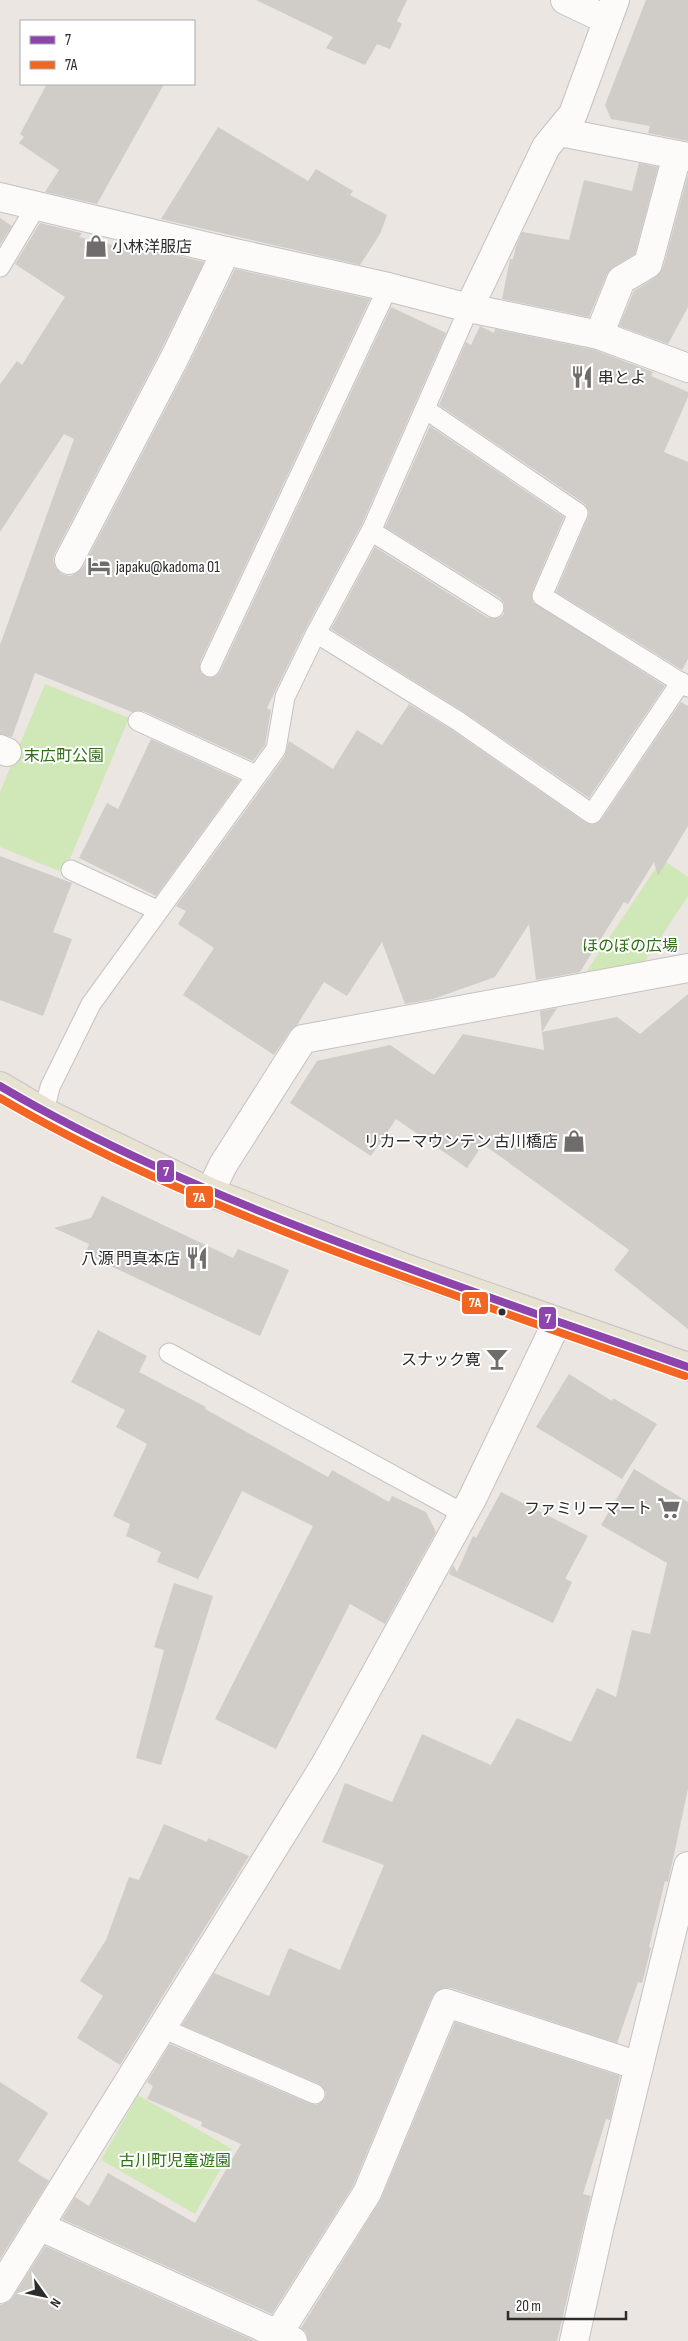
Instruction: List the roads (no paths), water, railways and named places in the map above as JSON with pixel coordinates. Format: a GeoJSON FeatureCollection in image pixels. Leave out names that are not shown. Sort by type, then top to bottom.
{"type":"FeatureCollection","features":[{"type":"Feature","properties":{"kind":"main road"},"geometry":{"type":"LineString","coordinates":[[0,1086],[44,1112],[210,1192],[408,1269],[688,1367]]}},
{"type":"Feature","properties":{"kind":"street"},"geometry":{"type":"LineString","coordinates":[[469,308],[546,147],[573,114],[611,10],[565,0]]}},
{"type":"Feature","properties":{"kind":"street"},"geometry":{"type":"LineString","coordinates":[[560,132],[682,156],[648,264],[621,280],[599,335]]}},
{"type":"Feature","properties":{"kind":"street"},"geometry":{"type":"LineString","coordinates":[[0,197],[226,251],[388,287],[469,308],[599,335],[688,368]]}},
{"type":"Feature","properties":{"kind":"street"},"geometry":{"type":"LineString","coordinates":[[70,560],[175,357],[226,251]]}},
{"type":"Feature","properties":{"kind":"street"},"geometry":{"type":"LineString","coordinates":[[210,1192],[223,1166],[303,1039],[688,968]]}},
{"type":"Feature","properties":{"kind":"street"},"geometry":{"type":"LineString","coordinates":[[0,2289],[325,1766],[464,1514],[557,1322]]}},
{"type":"Feature","properties":{"kind":"street"},"geometry":{"type":"LineString","coordinates":[[574,2341],[688,1866]]}},
{"type":"Feature","properties":{"kind":"street"},"geometry":{"type":"LineString","coordinates":[[39,2226],[285,2338],[367,2194],[446,2003],[639,2066]]}},
{"type":"Feature","properties":{"kind":"lane"},"geometry":{"type":"LineString","coordinates":[[0,266],[37,205]]}},
{"type":"Feature","properties":{"kind":"lane"},"geometry":{"type":"LineString","coordinates":[[210,667],[388,287]]}},
{"type":"Feature","properties":{"kind":"lane"},"geometry":{"type":"LineString","coordinates":[[44,1112],[50,1087],[91,1004],[276,749],[285,697],[316,633],[371,531],[469,308]]}},
{"type":"Feature","properties":{"kind":"lane"},"geometry":{"type":"LineString","coordinates":[[316,633],[458,721],[592,814],[684,684],[542,596],[578,513],[425,409]]}},
{"type":"Feature","properties":{"kind":"lane"},"geometry":{"type":"LineString","coordinates":[[371,531],[494,608]]}},
{"type":"Feature","properties":{"kind":"lane"},"geometry":{"type":"LineString","coordinates":[[138,721],[256,776]]}},
{"type":"Feature","properties":{"kind":"lane"},"geometry":{"type":"LineString","coordinates":[[71,870],[158,910]]}},
{"type":"Feature","properties":{"kind":"lane"},"geometry":{"type":"LineString","coordinates":[[169,1353],[464,1514]]}},
{"type":"Feature","properties":{"kind":"lane"},"geometry":{"type":"LineString","coordinates":[[162,2028],[315,2094]]}},
{"type":"Feature","properties":{"kind":"place","name":"小林洋服店"},"geometry":{"type":"Point","coordinates":[96,246]}},
{"type":"Feature","properties":{"kind":"place","name":"串とよ"},"geometry":{"type":"Point","coordinates":[582,377]}},
{"type":"Feature","properties":{"kind":"place","name":"japaku@kadoma 01"},"geometry":{"type":"Point","coordinates":[99,566]}},
{"type":"Feature","properties":{"kind":"place","name":"リカーマウンテン 古川橋店"},"geometry":{"type":"Point","coordinates":[574,1141]}},
{"type":"Feature","properties":{"kind":"place","name":"八源 門真本店"},"geometry":{"type":"Point","coordinates":[197,1258]}},
{"type":"Feature","properties":{"kind":"place","name":"スナック寛"},"geometry":{"type":"Point","coordinates":[497,1359]}},
{"type":"Feature","properties":{"kind":"place","name":"ファミリーマート"},"geometry":{"type":"Point","coordinates":[669,1508]}},
{"type":"Feature","properties":{"kind":"park label","name":"末広町公園"},"geometry":{"type":"Point","coordinates":[64,755]}},
{"type":"Feature","properties":{"kind":"park label","name":"ほのぼの広場"},"geometry":{"type":"Point","coordinates":[630,945]}},
{"type":"Feature","properties":{"kind":"park label","name":"古川町児童遊園"},"geometry":{"type":"Point","coordinates":[175,2160]}}]}
